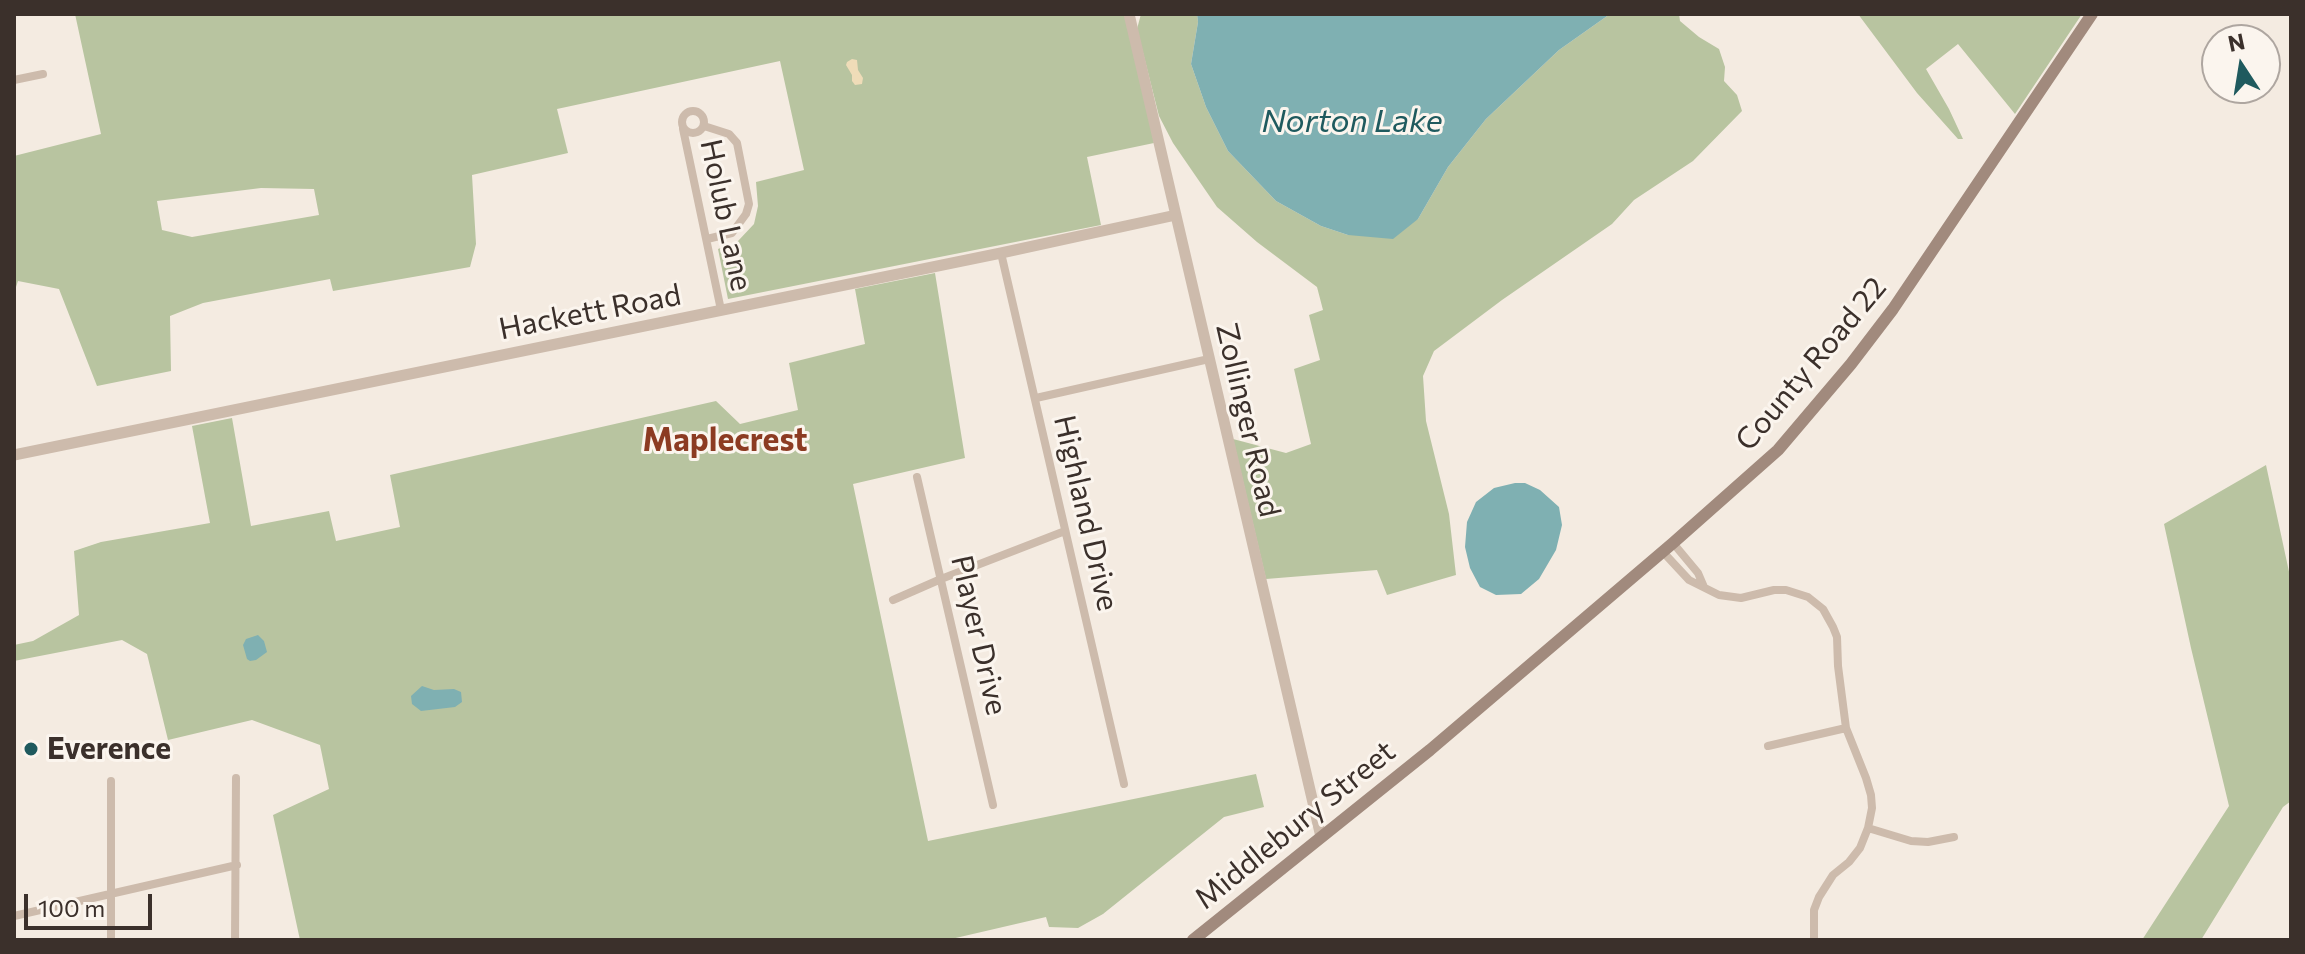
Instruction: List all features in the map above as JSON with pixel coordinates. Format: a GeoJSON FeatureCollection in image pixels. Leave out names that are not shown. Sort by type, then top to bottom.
{"type":"FeatureCollection","features":[{"type":"Feature","properties":{"kind":"main road","name":"County Road 22"},"geometry":{"type":"LineString","coordinates":[[1430,750],[1668,548],[1778,450],[1893,309],[1944,238],[2092,14]]}},
{"type":"Feature","properties":{"kind":"main road","name":"Middlebury Street"},"geometry":{"type":"LineString","coordinates":[[1193,940],[1430,750]]}},
{"type":"Feature","properties":{"kind":"street","name":"Zollinger Road"},"geometry":{"type":"LineString","coordinates":[[1129,14],[1321,837]]}},
{"type":"Feature","properties":{"kind":"street"},"geometry":{"type":"LineString","coordinates":[[14,80],[43,74]]}},
{"type":"Feature","properties":{"kind":"street"},"geometry":{"type":"LineString","coordinates":[[691,111],[701,114],[705,120],[701,131],[694,134],[683,129],[683,118],[691,111]]}},
{"type":"Feature","properties":{"kind":"street"},"geometry":{"type":"LineString","coordinates":[[704,126],[729,134],[737,143],[749,204],[746,214],[732,233],[707,239]]}},
{"type":"Feature","properties":{"kind":"street","name":"Holub Lane"},"geometry":{"type":"LineString","coordinates":[[683,129],[721,310]]}},
{"type":"Feature","properties":{"kind":"street","name":"Hackett Road"},"geometry":{"type":"LineString","coordinates":[[14,455],[1176,215]]}},
{"type":"Feature","properties":{"kind":"street","name":"Highland Drive"},"geometry":{"type":"LineString","coordinates":[[1001,253],[1124,784]]}},
{"type":"Feature","properties":{"kind":"street"},"geometry":{"type":"LineString","coordinates":[[1036,398],[1209,359]]}},
{"type":"Feature","properties":{"kind":"street","name":"Player Drive"},"geometry":{"type":"LineString","coordinates":[[917,477],[993,805]]}},
{"type":"Feature","properties":{"kind":"street"},"geometry":{"type":"LineString","coordinates":[[893,600],[1065,531]]}},
{"type":"Feature","properties":{"kind":"street"},"geometry":{"type":"LineString","coordinates":[[1668,548],[1689,580],[1719,595],[1741,598],[1786,590],[1808,597],[1823,609],[1837,637],[1846,728],[1871,795],[1872,808],[1860,848],[1833,875],[1819,897],[1814,910],[1814,940]]}},
{"type":"Feature","properties":{"kind":"street"},"geometry":{"type":"LineString","coordinates":[[1668,548],[1698,573],[1705,588]]}},
{"type":"Feature","properties":{"kind":"street"},"geometry":{"type":"LineString","coordinates":[[1768,746],[1846,728]]}},
{"type":"Feature","properties":{"kind":"street"},"geometry":{"type":"LineString","coordinates":[[235,940],[236,778]]}},
{"type":"Feature","properties":{"kind":"street"},"geometry":{"type":"LineString","coordinates":[[111,781],[111,940]]}},
{"type":"Feature","properties":{"kind":"street"},"geometry":{"type":"LineString","coordinates":[[1868,828],[1920,842],[1954,837]]}},
{"type":"Feature","properties":{"kind":"street"},"geometry":{"type":"LineString","coordinates":[[14,916],[237,865]]}},
{"type":"Feature","properties":{"kind":"green space"},"geometry":{"type":"Polygon","coordinates":[[[75,14],[1129,14],[1154,143],[1087,157],[1101,225],[728,299],[718,249],[738,241],[754,224],[758,206],[756,182],[804,170],[780,61],[557,109],[568,153],[472,175],[476,244],[470,267],[333,291],[330,279],[203,303],[170,316],[171,371],[97,386],[59,289],[18,281],[14,293],[14,156],[101,134],[75,14]],[[261,188],[157,201],[162,230],[192,237],[319,215],[314,189],[261,188]]]}},
{"type":"Feature","properties":{"kind":"green space"},"geometry":{"type":"Polygon","coordinates":[[[1141,14],[1197,14],[1191,64],[1206,107],[1228,151],[1276,201],[1321,226],[1348,235],[1418,219],[1448,167],[1486,119],[1559,50],[1610,14],[1679,14],[1680,21],[1719,49],[1725,67],[1724,81],[1737,95],[1742,111],[1693,161],[1634,200],[1612,224],[1434,351],[1423,376],[1426,421],[1449,514],[1456,575],[1387,595],[1377,570],[1266,579],[1233,439],[1286,453],[1311,444],[1294,369],[1320,360],[1309,315],[1323,310],[1317,287],[1217,207],[1173,143],[1159,116],[1137,29],[1141,14]]]}},
{"type":"Feature","properties":{"kind":"green space"},"geometry":{"type":"Polygon","coordinates":[[[1858,14],[2082,14],[2015,114],[1958,44],[1926,69],[1963,139],[1958,139],[1917,93],[1858,14]]]}},
{"type":"Feature","properties":{"kind":"green space"},"geometry":{"type":"Polygon","coordinates":[[[935,273],[965,458],[853,484],[928,841],[1256,774],[1264,807],[1224,817],[1103,914],[1078,928],[1049,927],[1046,917],[947,940],[300,940],[273,815],[329,789],[320,745],[252,720],[168,740],[147,654],[122,640],[14,661],[14,645],[33,641],[79,615],[74,551],[101,542],[210,523],[192,426],[232,418],[251,526],[329,511],[336,541],[400,527],[390,475],[716,401],[740,424],[798,410],[789,363],[865,344],[855,289],[935,273]]]}},
{"type":"Feature","properties":{"kind":"green space"},"geometry":{"type":"Polygon","coordinates":[[[2266,465],[2291,581],[2291,801],[2283,807],[2201,940],[2142,940],[2229,806],[2164,524],[2266,465]]]}},
{"type":"Feature","properties":{"kind":"sand"},"geometry":{"type":"Polygon","coordinates":[[[852,59],[857,60],[862,84],[855,85],[852,81],[846,65],[852,59]]]}},
{"type":"Feature","properties":{"kind":"water","name":"Norton Lake"},"geometry":{"type":"Polygon","coordinates":[[[1197,14],[1610,14],[1559,50],[1486,119],[1448,167],[1418,219],[1393,239],[1348,235],[1321,226],[1276,201],[1228,151],[1206,107],[1191,64],[1197,14]]]}},
{"type":"Feature","properties":{"kind":"water"},"geometry":{"type":"Polygon","coordinates":[[[1525,483],[1540,490],[1559,507],[1562,525],[1556,550],[1539,579],[1521,594],[1496,595],[1480,587],[1470,568],[1465,547],[1467,522],[1476,502],[1494,488],[1525,483]]]}},
{"type":"Feature","properties":{"kind":"water"},"geometry":{"type":"Polygon","coordinates":[[[258,635],[264,641],[267,652],[250,661],[243,645],[246,639],[258,635]]]}},
{"type":"Feature","properties":{"kind":"water"},"geometry":{"type":"Polygon","coordinates":[[[422,686],[434,690],[454,689],[461,692],[462,702],[455,707],[421,711],[412,704],[411,696],[422,686]]]}},
{"type":"Feature","properties":{"kind":"place","name":"Everence"},"geometry":{"type":"Point","coordinates":[31,749]}},
{"type":"Feature","properties":{"kind":"district","name":"Maplecrest"},"geometry":{"type":"Point","coordinates":[725,440]}}]}
